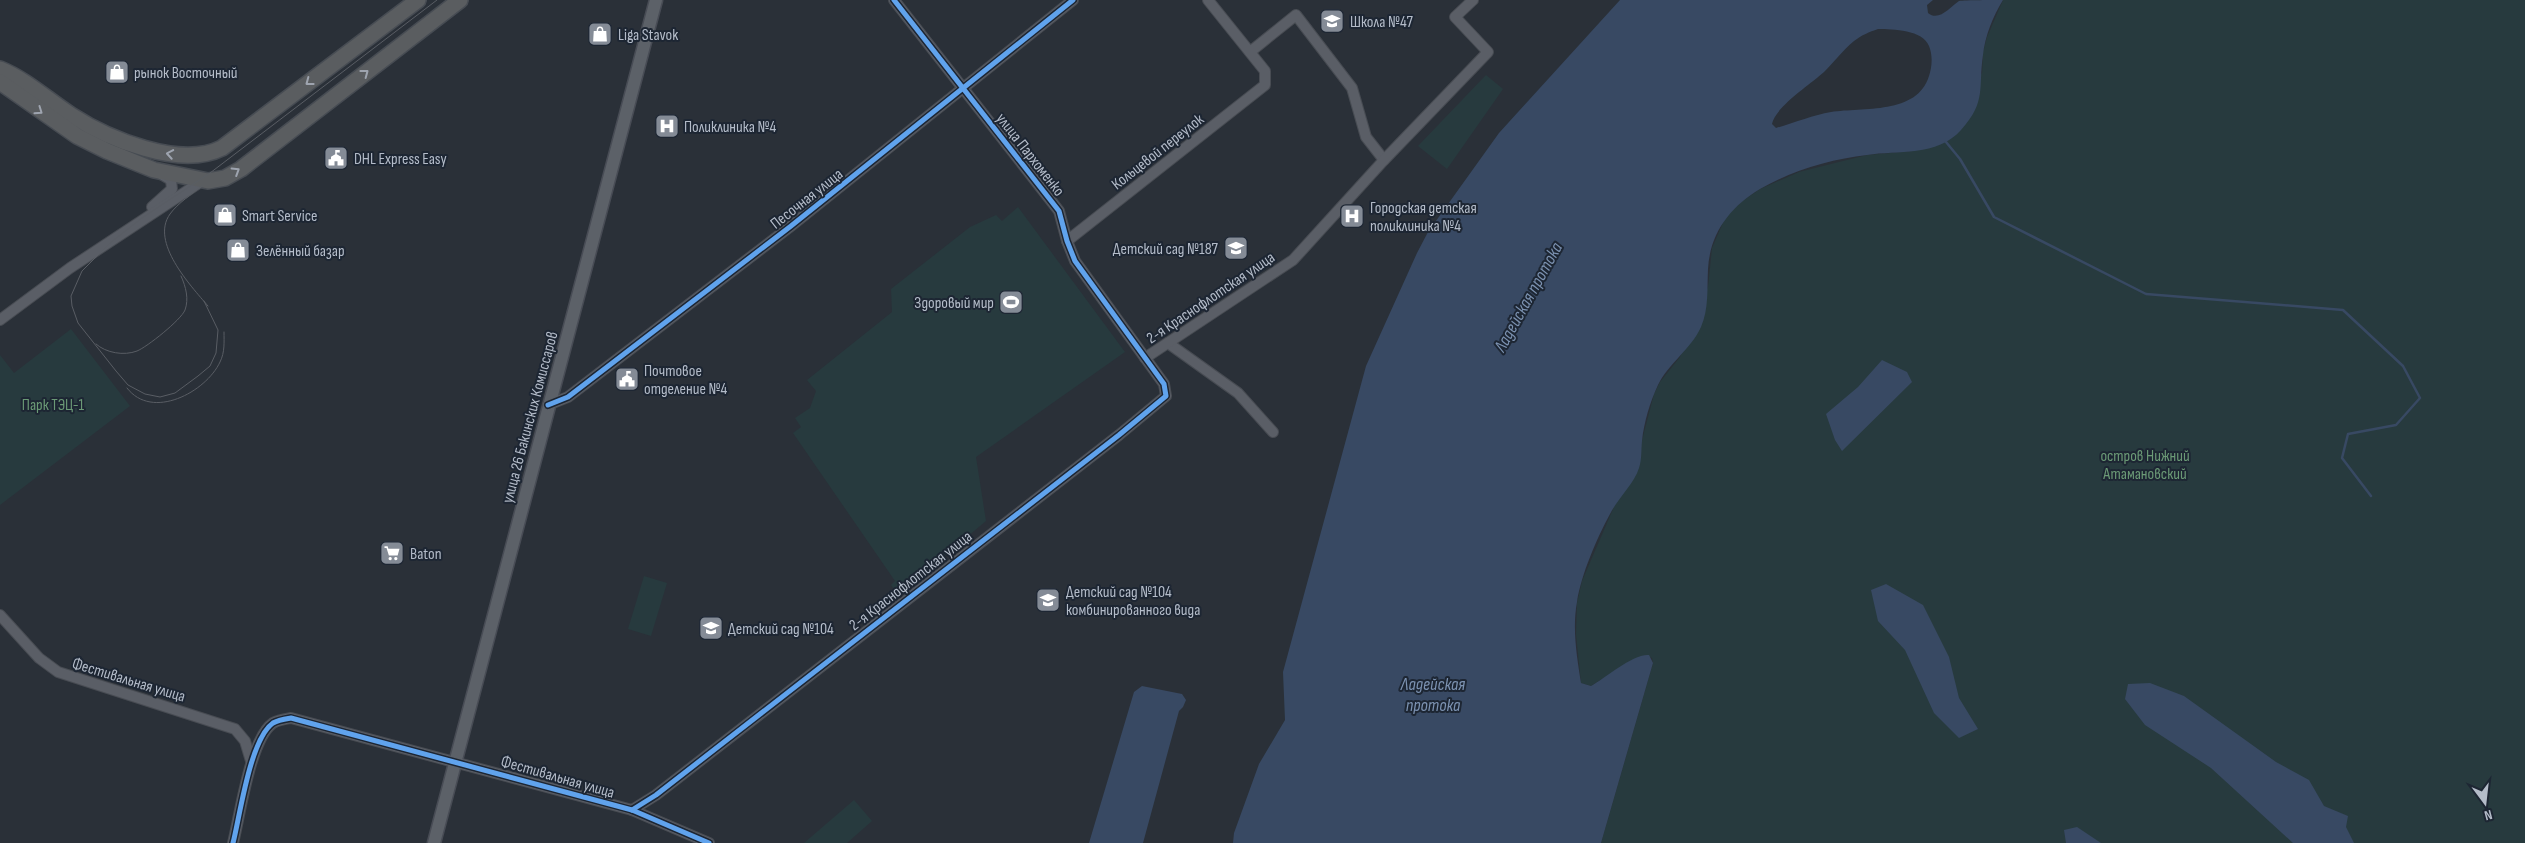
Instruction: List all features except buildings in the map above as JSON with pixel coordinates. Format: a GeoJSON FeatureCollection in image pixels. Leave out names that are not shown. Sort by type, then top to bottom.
{"type":"FeatureCollection","features":[{"type":"Feature","properties":{"kind":"highway"},"geometry":{"type":"LineString","coordinates":[[0,69],[73,116],[117,138],[158,151],[184,156],[210,154],[222,148],[418,0]]}},
{"type":"Feature","properties":{"kind":"highway"},"geometry":{"type":"LineString","coordinates":[[0,82],[77,136],[106,151],[154,170],[225,178],[241,169],[460,0]]}},
{"type":"Feature","properties":{"kind":"main road","name":"улица 26 Бакинских Комиссаров"},"geometry":{"type":"LineString","coordinates":[[434,843],[656,0]]}},
{"type":"Feature","properties":{"kind":"street","name":"улица Пархоменко"},"geometry":{"type":"LineString","coordinates":[[894,0],[1059,211],[1067,241],[1075,261],[1145,358]]}},
{"type":"Feature","properties":{"kind":"street","name":"Песочная улица"},"geometry":{"type":"LineString","coordinates":[[548,405],[568,397],[791,226],[1073,0]]}},
{"type":"Feature","properties":{"kind":"street"},"geometry":{"type":"LineString","coordinates":[[1208,0],[1250,52],[1296,15],[1352,88],[1366,137],[1384,160]]}},
{"type":"Feature","properties":{"kind":"street","name":"2-я Краснофлотская улица"},"geometry":{"type":"LineString","coordinates":[[632,810],[664,789],[1163,400],[1166,390],[1145,358],[1293,260],[1384,160],[1488,52],[1455,17],[1473,0]]}},
{"type":"Feature","properties":{"kind":"street","name":"Кольцевой переулок"},"geometry":{"type":"LineString","coordinates":[[1067,241],[1265,85],[1265,71],[1250,52]]}},
{"type":"Feature","properties":{"kind":"street"},"geometry":{"type":"LineString","coordinates":[[0,320],[98,245],[162,200],[172,189],[171,180],[154,170]]}},
{"type":"Feature","properties":{"kind":"street"},"geometry":{"type":"LineString","coordinates":[[70,268],[206,177]]}},
{"type":"Feature","properties":{"kind":"street"},"geometry":{"type":"LineString","coordinates":[[1168,343],[1238,393],[1273,432]]}},
{"type":"Feature","properties":{"kind":"street","name":"Фестивальная улица"},"geometry":{"type":"LineString","coordinates":[[0,615],[38,658],[58,672],[236,729],[245,741],[251,761]]}},
{"type":"Feature","properties":{"kind":"street","name":"Фестивальная улица"},"geometry":{"type":"LineString","coordinates":[[233,843],[251,761],[269,727],[274,723],[292,718],[455,760],[632,810],[709,843]]}},
{"type":"Feature","properties":{"kind":"green space","name":"остров Нижний Атамановский"},"geometry":{"type":"Polygon","coordinates":[[[2003,0],[2525,0],[2525,843],[1601,843],[1653,663],[1652,658],[1645,655],[1629,662],[1591,686],[1581,683],[1576,634],[1577,603],[1582,581],[1641,444],[1654,394],[1660,382],[1680,357],[1708,287],[1712,248],[1725,218],[1741,202],[1760,189],[1799,172],[1867,155],[1913,151],[1982,73],[1983,52],[1987,37],[2003,0]]]}},
{"type":"Feature","properties":{"kind":"green space"},"geometry":{"type":"Polygon","coordinates":[[[1486,75],[1503,89],[1447,169],[1418,146],[1486,75]]]}},
{"type":"Feature","properties":{"kind":"green space"},"geometry":{"type":"Polygon","coordinates":[[[1018,207],[1125,352],[976,457],[986,521],[898,595],[891,585],[895,581],[793,433],[801,427],[795,418],[810,408],[816,391],[807,380],[892,312],[891,289],[970,227],[996,215],[1002,221],[1018,207]]]}},
{"type":"Feature","properties":{"kind":"green space","name":"Парк ТЭЦ-1"},"geometry":{"type":"Polygon","coordinates":[[[71,329],[130,406],[0,505],[0,355],[14,373],[71,329]]]}},
{"type":"Feature","properties":{"kind":"green space"},"geometry":{"type":"Polygon","coordinates":[[[644,576],[667,583],[651,636],[628,629],[644,576]]]}},
{"type":"Feature","properties":{"kind":"green space"},"geometry":{"type":"Polygon","coordinates":[[[854,800],[872,821],[847,843],[804,843],[854,800]]]}},
{"type":"Feature","properties":{"kind":"water","name":"Ладейская протока"},"geometry":{"type":"Polygon","coordinates":[[[1620,0],[1933,0],[1927,5],[1928,13],[1936,16],[1944,13],[1959,1],[2003,0],[1988,33],[1983,55],[1980,94],[1975,111],[1961,130],[1951,139],[1941,145],[1917,151],[1839,159],[1785,177],[1749,196],[1731,213],[1717,233],[1708,269],[1704,320],[1697,335],[1658,385],[1646,419],[1637,474],[1613,508],[1600,534],[1579,591],[1575,633],[1581,683],[1591,686],[1628,662],[1643,655],[1649,655],[1653,663],[1601,843],[1233,843],[1234,833],[1259,764],[1285,720],[1283,672],[1366,366],[1428,232],[1499,133],[1620,0]],[[1878,29],[1854,41],[1824,72],[1786,103],[1772,124],[1776,128],[1824,113],[1888,107],[1913,97],[1923,89],[1929,76],[1932,61],[1926,41],[1914,34],[1899,30],[1878,29]]]}},
{"type":"Feature","properties":{"kind":"water"},"geometry":{"type":"Polygon","coordinates":[[[1882,360],[1907,372],[1912,382],[1842,451],[1835,440],[1826,414],[1858,387],[1882,360]]]}},
{"type":"Feature","properties":{"kind":"water"},"geometry":{"type":"Polygon","coordinates":[[[1886,584],[1923,605],[1949,657],[1959,698],[1978,729],[1959,738],[1934,713],[1905,650],[1878,621],[1871,590],[1886,584]]]}},
{"type":"Feature","properties":{"kind":"water"},"geometry":{"type":"Polygon","coordinates":[[[2150,683],[2184,696],[2276,762],[2309,780],[2324,806],[2348,816],[2346,827],[2354,843],[2293,843],[2211,768],[2145,725],[2125,699],[2128,684],[2150,683]]]}},
{"type":"Feature","properties":{"kind":"water"},"geometry":{"type":"Polygon","coordinates":[[[1142,686],[1182,694],[1186,700],[1179,711],[1143,843],[1089,843],[1134,692],[1142,686]]]}},
{"type":"Feature","properties":{"kind":"water"},"geometry":{"type":"Polygon","coordinates":[[[2077,827],[2101,843],[2066,843],[2064,830],[2077,827]]]}},
{"type":"Feature","properties":{"kind":"waterway"},"geometry":{"type":"LineString","coordinates":[[1946,142],[1960,159],[1994,217],[2146,294],[2343,310],[2403,366],[2420,398],[2396,425],[2348,434],[2342,458],[2371,496]]}},
{"type":"Feature","properties":{"kind":"tram line"},"geometry":{"type":"LineString","coordinates":[[204,301],[218,330],[216,353],[210,366],[198,376],[175,393],[160,397],[145,394],[128,385],[78,323],[72,306],[71,296],[82,271],[110,243],[142,218],[210,173],[437,0]]}},
{"type":"Feature","properties":{"kind":"tram line"},"geometry":{"type":"LineString","coordinates":[[202,186],[181,202],[170,214],[165,225],[165,237],[168,250],[175,263],[208,306]]}},
{"type":"Feature","properties":{"kind":"tram line"},"geometry":{"type":"LineString","coordinates":[[96,344],[110,351],[132,353],[163,333],[185,310],[187,302],[186,293],[181,276]]}},
{"type":"Feature","properties":{"kind":"tram line"},"geometry":{"type":"LineString","coordinates":[[127,388],[138,398],[150,402],[178,399],[191,392],[213,373],[220,362],[223,351],[224,332]]}},
{"type":"Feature","properties":{"kind":"cycle path"},"geometry":{"type":"LineString","coordinates":[[632,810],[656,795],[1119,435],[1166,396],[1164,384],[1075,261],[1067,241],[1059,211],[894,0]]}},
{"type":"Feature","properties":{"kind":"cycle path"},"geometry":{"type":"LineString","coordinates":[[548,405],[568,397],[791,226],[1073,0]]}},
{"type":"Feature","properties":{"kind":"cycle path"},"geometry":{"type":"LineString","coordinates":[[233,843],[247,779],[258,745],[265,732],[273,723],[291,718],[632,810],[709,843]]}},
{"type":"Feature","properties":{"kind":"place","name":"Школа №47"},"geometry":{"type":"Point","coordinates":[1332,21]}},
{"type":"Feature","properties":{"kind":"place","name":"Liga Stavok"},"geometry":{"type":"Point","coordinates":[600,34]}},
{"type":"Feature","properties":{"kind":"place","name":"рынок Восточный"},"geometry":{"type":"Point","coordinates":[117,72]}},
{"type":"Feature","properties":{"kind":"place","name":"Поликлиника №4"},"geometry":{"type":"Point","coordinates":[667,126]}},
{"type":"Feature","properties":{"kind":"place","name":"DHL Express Easy"},"geometry":{"type":"Point","coordinates":[336,158]}},
{"type":"Feature","properties":{"kind":"place","name":"Smart Service"},"geometry":{"type":"Point","coordinates":[225,215]}},
{"type":"Feature","properties":{"kind":"place","name":"Городская детская поликлиника №4"},"geometry":{"type":"Point","coordinates":[1352,216]}},
{"type":"Feature","properties":{"kind":"place","name":"Детский сад №187"},"geometry":{"type":"Point","coordinates":[1236,248]}},
{"type":"Feature","properties":{"kind":"place","name":"Зелённый базар"},"geometry":{"type":"Point","coordinates":[238,250]}},
{"type":"Feature","properties":{"kind":"place","name":"Здоровый мир"},"geometry":{"type":"Point","coordinates":[1011,302]}},
{"type":"Feature","properties":{"kind":"place","name":"Почтовое отделение №4"},"geometry":{"type":"Point","coordinates":[627,379]}},
{"type":"Feature","properties":{"kind":"place","name":"Baton"},"geometry":{"type":"Point","coordinates":[392,553]}},
{"type":"Feature","properties":{"kind":"place","name":"Детский сад №104 комбинированного вида"},"geometry":{"type":"Point","coordinates":[1048,600]}},
{"type":"Feature","properties":{"kind":"place","name":"Детский сад №104"},"geometry":{"type":"Point","coordinates":[711,628]}}]}
